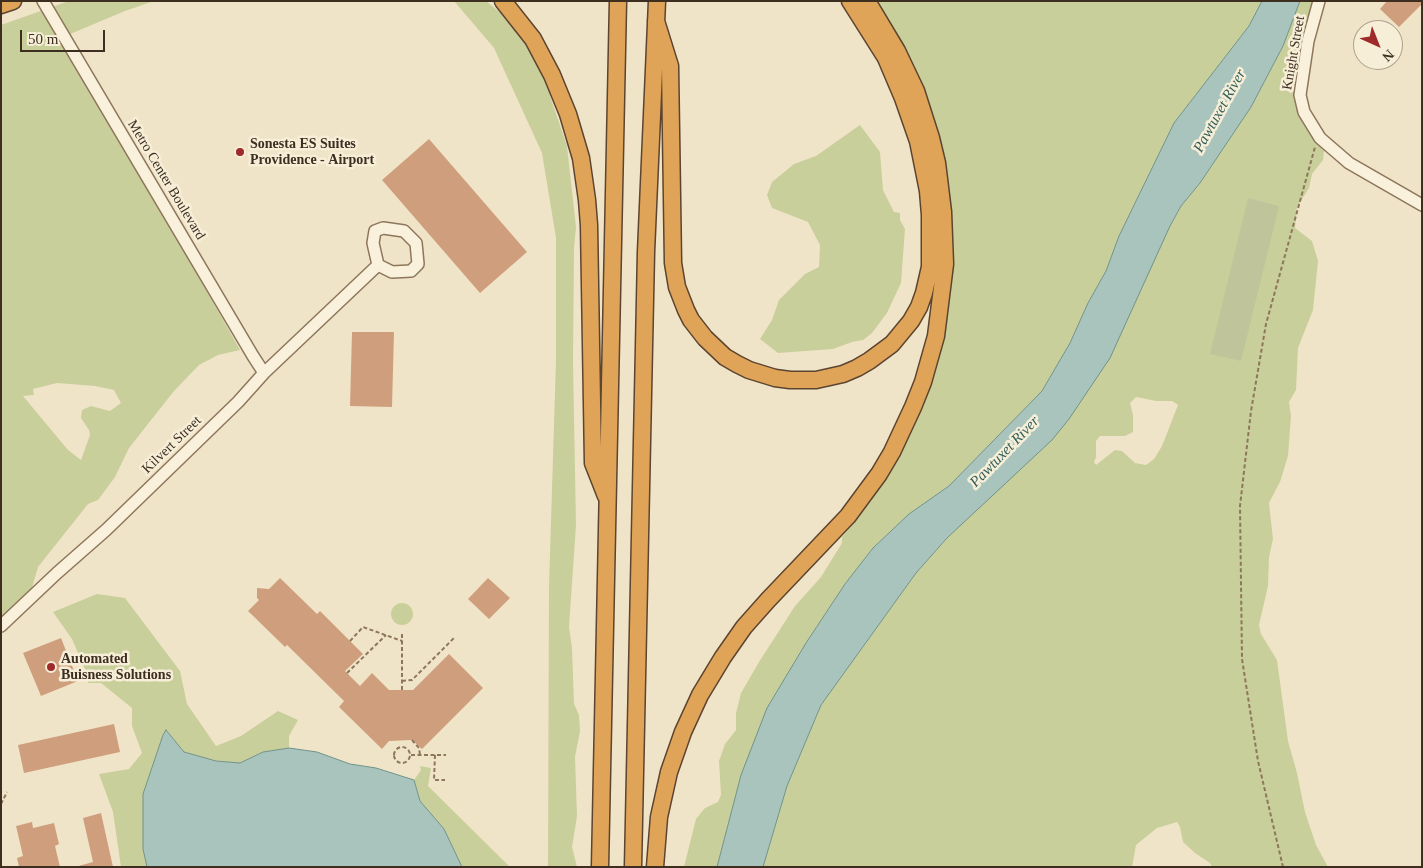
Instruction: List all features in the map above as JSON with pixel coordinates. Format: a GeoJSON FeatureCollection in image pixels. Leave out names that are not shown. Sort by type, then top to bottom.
{"type":"FeatureCollection","features":[{"type":"Feature","properties":{"kind":"highway"},"geometry":{"type":"LineString","coordinates":[[1,5],[13,1]]}},
{"type":"Feature","properties":{"kind":"highway"},"geometry":{"type":"LineString","coordinates":[[503,1],[533,39],[552,75],[568,114],[581,158],[589,225],[592,463],[609,503]]}},
{"type":"Feature","properties":{"kind":"highway"},"geometry":{"type":"LineString","coordinates":[[600,867],[618,1]]}},
{"type":"Feature","properties":{"kind":"highway"},"geometry":{"type":"LineString","coordinates":[[633,867],[646,252],[656,1]]}},
{"type":"Feature","properties":{"kind":"highway"},"geometry":{"type":"LineString","coordinates":[[656,21],[670,66],[673,263],[677,287],[686,310],[705,338],[737,364],[775,378],[816,380],[836,376],[857,368],[892,344],[911,321],[918,307],[924,293],[930,267],[931,239],[928,190],[916,134],[886,58],[850,1]]}},
{"type":"Feature","properties":{"kind":"highway"},"geometry":{"type":"LineString","coordinates":[[655,867],[659,817],[669,772],[683,732],[700,695],[744,627],[839,526],[879,474],[892,452],[913,407],[923,382],[936,336],[945,264],[943,212],[937,163],[916,91],[897,51],[867,1]]}},
{"type":"Feature","properties":{"kind":"street","name":"Metro Center Boulevard"},"geometry":{"type":"LineString","coordinates":[[43,1],[252,356],[264,373]]}},
{"type":"Feature","properties":{"kind":"street","name":"Knight Street"},"geometry":{"type":"LineString","coordinates":[[1319,1],[1308,41],[1300,94],[1304,112],[1320,138],[1350,163],[1422,205]]}},
{"type":"Feature","properties":{"kind":"street"},"geometry":{"type":"LineString","coordinates":[[383,228],[404,231],[416,243],[418,264],[411,272],[392,272],[378,264],[373,243],[374,231],[383,228]]}},
{"type":"Feature","properties":{"kind":"street","name":"Kilvert Street"},"geometry":{"type":"LineString","coordinates":[[1,626],[112,524],[238,402],[264,373],[378,264]]}},
{"type":"Feature","properties":{"kind":"path"},"geometry":{"type":"LineString","coordinates":[[1283,867],[1258,761],[1242,659],[1240,506],[1251,411],[1266,324],[1312,151]]}},
{"type":"Feature","properties":{"kind":"path"},"geometry":{"type":"LineString","coordinates":[[350,641],[363,627],[402,641]]}},
{"type":"Feature","properties":{"kind":"path"},"geometry":{"type":"LineString","coordinates":[[402,633],[402,690]]}},
{"type":"Feature","properties":{"kind":"path"},"geometry":{"type":"LineString","coordinates":[[347,673],[386,635]]}},
{"type":"Feature","properties":{"kind":"path"},"geometry":{"type":"LineString","coordinates":[[402,682],[412,680],[454,638]]}},
{"type":"Feature","properties":{"kind":"path"},"geometry":{"type":"LineString","coordinates":[[412,740],[419,748],[420,755]]}},
{"type":"Feature","properties":{"kind":"path"},"geometry":{"type":"LineString","coordinates":[[402,741],[403,746],[409,750],[411,755]]}},
{"type":"Feature","properties":{"kind":"path"},"geometry":{"type":"LineString","coordinates":[[403,746],[396,749],[395,759],[405,763],[411,755]]}},
{"type":"Feature","properties":{"kind":"path"},"geometry":{"type":"LineString","coordinates":[[411,755],[446,755]]}},
{"type":"Feature","properties":{"kind":"path"},"geometry":{"type":"LineString","coordinates":[[435,755],[434,780],[445,780]]}},
{"type":"Feature","properties":{"kind":"path"},"geometry":{"type":"LineString","coordinates":[[1,804],[7,792]]}},
{"type":"Feature","properties":{"kind":"green space"},"geometry":{"type":"Polygon","coordinates":[[[69,1],[154,1],[63,37],[240,350],[218,355],[199,365],[174,391],[129,448],[115,477],[98,500],[88,504],[38,567],[31,591],[1,625],[1,25],[69,1]],[[57,383],[33,389],[34,395],[23,396],[68,450],[81,460],[90,435],[81,418],[82,410],[91,406],[110,411],[121,403],[114,390],[95,386],[57,383]]]}},
{"type":"Feature","properties":{"kind":"green space"},"geometry":{"type":"Polygon","coordinates":[[[454,1],[486,1],[512,22],[531,49],[549,81],[550,96],[567,146],[576,227],[574,248],[573,363],[576,525],[569,627],[572,648],[574,704],[579,715],[580,731],[575,757],[577,816],[572,847],[577,867],[548,867],[549,586],[556,359],[556,238],[542,153],[494,48],[454,1]]]}},
{"type":"Feature","properties":{"kind":"green space"},"geometry":{"type":"Polygon","coordinates":[[[874,1],[1262,1],[1249,26],[1174,123],[1119,236],[1106,271],[1088,303],[1070,343],[1042,391],[949,486],[909,514],[873,548],[845,584],[806,643],[741,775],[717,867],[684,867],[696,819],[705,808],[718,802],[721,795],[719,761],[725,744],[736,730],[736,713],[741,693],[795,606],[821,577],[842,543],[842,537],[853,524],[898,454],[938,356],[950,292],[951,210],[928,104],[874,1]]]}},
{"type":"Feature","properties":{"kind":"green space"},"geometry":{"type":"Polygon","coordinates":[[[1300,1],[1313,1],[1301,97],[1325,142],[1323,160],[1312,174],[1309,188],[1297,207],[1295,228],[1312,241],[1318,261],[1313,310],[1298,348],[1296,390],[1289,402],[1291,416],[1288,456],[1280,482],[1269,503],[1273,539],[1269,557],[1268,586],[1259,625],[1261,634],[1277,660],[1288,741],[1305,812],[1316,845],[1328,867],[1212,867],[1210,863],[1183,842],[1177,822],[1157,828],[1136,845],[1132,867],[763,867],[787,786],[821,705],[916,573],[947,538],[1170,226],[1181,206],[1200,183],[1251,107],[1283,46],[1300,1]],[[1136,397],[1130,403],[1133,415],[1133,432],[1125,436],[1100,436],[1096,441],[1096,457],[1094,462],[1096,465],[1115,450],[1122,451],[1135,463],[1146,465],[1154,459],[1162,446],[1178,405],[1172,401],[1156,401],[1136,397]]]}},
{"type":"Feature","properties":{"kind":"green space"},"geometry":{"type":"Polygon","coordinates":[[[860,125],[880,152],[883,190],[894,212],[900,213],[900,220],[905,229],[901,283],[887,313],[872,333],[863,340],[833,349],[778,353],[760,339],[772,320],[779,300],[805,274],[819,267],[820,245],[808,222],[772,208],[767,195],[772,182],[794,164],[816,156],[860,125]]]}},
{"type":"Feature","properties":{"kind":"green space"},"geometry":{"type":"Polygon","coordinates":[[[1248,198],[1279,206],[1241,361],[1210,354],[1248,198]]]}},
{"type":"Feature","properties":{"kind":"green space"},"geometry":{"type":"Polygon","coordinates":[[[97,594],[125,598],[180,671],[187,704],[216,746],[241,736],[278,711],[298,720],[289,736],[289,748],[263,752],[240,763],[216,761],[184,752],[167,731],[163,735],[143,794],[143,849],[147,867],[121,867],[113,812],[99,774],[129,769],[142,753],[132,726],[132,708],[101,683],[88,683],[88,676],[72,639],[53,612],[97,594]]]}},
{"type":"Feature","properties":{"kind":"green space"},"geometry":{"type":"Polygon","coordinates":[[[402,603],[410,606],[413,614],[410,622],[402,625],[394,622],[391,614],[394,606],[402,603]]]}},
{"type":"Feature","properties":{"kind":"green space"},"geometry":{"type":"Polygon","coordinates":[[[420,766],[431,768],[428,786],[510,867],[462,867],[444,829],[420,801],[414,780],[421,770],[420,766]]]}},
{"type":"Feature","properties":{"kind":"water","name":"Pawtuxet River"},"geometry":{"type":"Polygon","coordinates":[[[1262,1],[1300,1],[1283,46],[1251,107],[1200,183],[1181,206],[1170,226],[1110,358],[1069,419],[1052,440],[947,538],[916,573],[821,705],[787,786],[763,867],[717,867],[741,775],[767,708],[806,643],[845,584],[873,548],[909,514],[949,486],[1042,391],[1070,343],[1088,303],[1106,271],[1119,236],[1174,123],[1249,26],[1262,1]]]}},
{"type":"Feature","properties":{"kind":"water"},"geometry":{"type":"Polygon","coordinates":[[[166,730],[184,752],[216,761],[240,763],[263,752],[289,748],[317,752],[350,764],[376,768],[414,780],[420,801],[444,829],[462,867],[147,867],[143,849],[143,794],[166,730]]]}},
{"type":"Feature","properties":{"kind":"building"},"geometry":{"type":"Polygon","coordinates":[[[1387,1],[1422,1],[1422,4],[1403,23],[1403,20],[1392,20],[1380,9],[1387,1]]]}},
{"type":"Feature","properties":{"kind":"building"},"geometry":{"type":"Polygon","coordinates":[[[429,139],[527,252],[480,293],[382,180],[429,139]]]}},
{"type":"Feature","properties":{"kind":"building"},"geometry":{"type":"Polygon","coordinates":[[[352,332],[394,332],[392,407],[350,406],[352,332]]]}},
{"type":"Feature","properties":{"kind":"building"},"geometry":{"type":"Polygon","coordinates":[[[280,578],[317,614],[320,611],[363,654],[345,671],[360,686],[372,673],[389,690],[413,690],[449,654],[483,688],[422,749],[412,740],[389,741],[382,749],[339,707],[344,701],[287,645],[285,647],[248,611],[259,600],[257,598],[257,588],[269,589],[280,578]]]}},
{"type":"Feature","properties":{"kind":"building"},"geometry":{"type":"Polygon","coordinates":[[[488,578],[510,598],[489,619],[468,599],[488,578]]]}},
{"type":"Feature","properties":{"kind":"building","name":"Automated Buisness Solutions"},"geometry":{"type":"Polygon","coordinates":[[[61,638],[78,681],[41,696],[23,653],[61,638]]]}},
{"type":"Feature","properties":{"kind":"building"},"geometry":{"type":"Polygon","coordinates":[[[114,724],[120,752],[24,773],[18,745],[114,724]]]}},
{"type":"Feature","properties":{"kind":"building"},"geometry":{"type":"Polygon","coordinates":[[[101,813],[113,867],[75,867],[93,862],[83,818],[101,813]]]}},
{"type":"Feature","properties":{"kind":"building"},"geometry":{"type":"Polygon","coordinates":[[[32,822],[33,828],[54,823],[59,844],[55,846],[60,867],[19,867],[17,858],[23,856],[16,826],[32,822]]]}},
{"type":"Feature","properties":{"kind":"place","name":"Sonesta ES Suites Providence - Airport"},"geometry":{"type":"Point","coordinates":[240,152]}},
{"type":"Feature","properties":{"kind":"place","name":"Automated Buisness Solutions"},"geometry":{"type":"Point","coordinates":[51,667]}}]}
